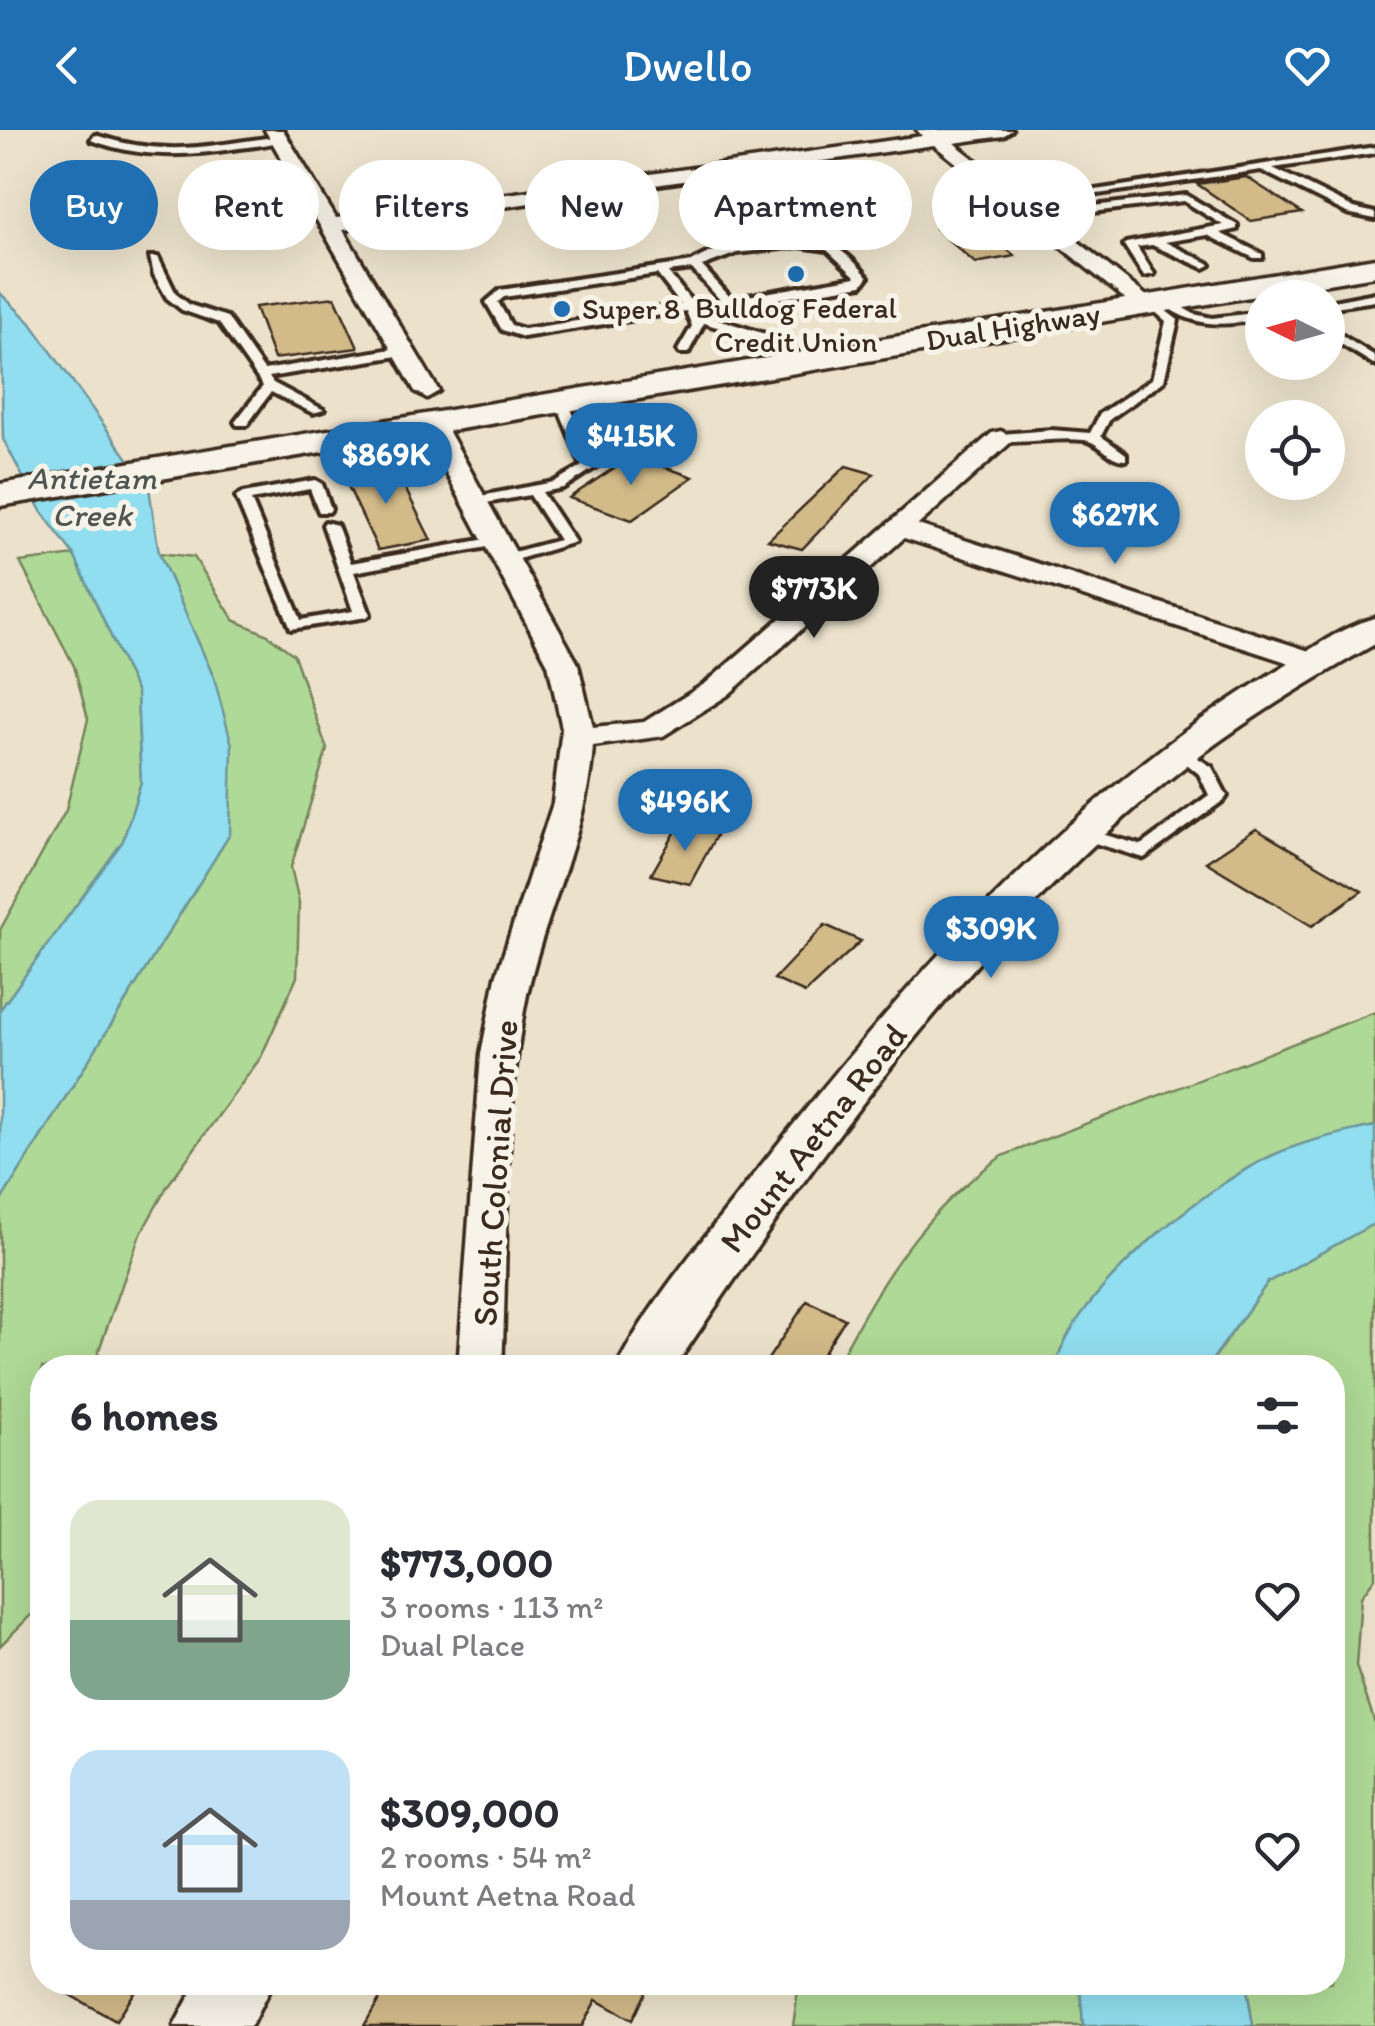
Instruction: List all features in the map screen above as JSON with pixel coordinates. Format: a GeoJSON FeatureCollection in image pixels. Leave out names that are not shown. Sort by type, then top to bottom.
{"type":"FeatureCollection","features":[{"type":"Feature","properties":{"kind":"main road","name":"Dual Highway"},"geometry":{"type":"LineString","coordinates":[[1282,280],[1375,237]]}},
{"type":"Feature","properties":{"kind":"main road","name":"Dual Highway"},"geometry":{"type":"LineString","coordinates":[[0,462],[171,451],[242,422],[318,410],[562,402],[1145,279],[1207,249],[1250,280]]}},
{"type":"Feature","properties":{"kind":"main road","name":"Dual Highway"},"geometry":{"type":"LineString","coordinates":[[1337,280],[1371,276]]}},
{"type":"Feature","properties":{"kind":"main road","name":"Dual Highway"},"geometry":{"type":"LineString","coordinates":[[0,495],[171,451],[430,407],[684,350],[761,337],[1145,279],[1245,288]]}},
{"type":"Feature","properties":{"kind":"street"},"geometry":{"type":"LineString","coordinates":[[332,226],[932,135],[1003,130]]}},
{"type":"Feature","properties":{"kind":"street","name":"South Colonial Drive"},"geometry":{"type":"LineString","coordinates":[[277,134],[404,351],[475,501],[564,664],[578,738],[567,804],[519,951],[506,1012],[497,1081],[481,1355]]}},
{"type":"Feature","properties":{"kind":"street"},"geometry":{"type":"LineString","coordinates":[[932,135],[963,160]]}},
{"type":"Feature","properties":{"kind":"street"},"geometry":{"type":"LineString","coordinates":[[1095,250],[1145,279]]}},
{"type":"Feature","properties":{"kind":"street"},"geometry":{"type":"LineString","coordinates":[[578,738],[652,730],[678,717],[716,689],[896,527],[1002,438]]}},
{"type":"Feature","properties":{"kind":"street"},"geometry":{"type":"LineString","coordinates":[[896,527],[1315,662]]}},
{"type":"Feature","properties":{"kind":"street","name":"Mount Aetna Road"},"geometry":{"type":"LineString","coordinates":[[652,1355],[730,1240],[815,1129],[924,999],[1028,885],[1179,751],[1315,662],[1375,629]]}},
{"type":"Feature","properties":{"kind":"street"},"geometry":{"type":"LineString","coordinates":[[210,2026],[230,1995]]}},
{"type":"Feature","properties":{"kind":"lane"},"geometry":{"type":"LineString","coordinates":[[95,138],[132,150],[160,153],[277,134]]}},
{"type":"Feature","properties":{"kind":"lane"},"geometry":{"type":"LineString","coordinates":[[1096,196],[1375,150]]}},
{"type":"Feature","properties":{"kind":"lane"},"geometry":{"type":"LineString","coordinates":[[1262,166],[1351,211],[1375,216]]}},
{"type":"Feature","properties":{"kind":"lane"},"geometry":{"type":"LineString","coordinates":[[1096,204],[1186,198],[1233,227],[1207,249]]}},
{"type":"Feature","properties":{"kind":"lane"},"geometry":{"type":"LineString","coordinates":[[695,265],[731,302],[858,283],[862,277],[838,253],[814,242],[708,256],[695,265],[500,294],[492,302],[506,327],[523,333],[693,312],[761,337]]}},
{"type":"Feature","properties":{"kind":"lane"},"geometry":{"type":"LineString","coordinates":[[154,259],[176,305],[185,312],[230,326],[265,380],[318,410]]}},
{"type":"Feature","properties":{"kind":"lane"},"geometry":{"type":"LineString","coordinates":[[660,270],[693,312],[698,326],[684,350]]}},
{"type":"Feature","properties":{"kind":"lane"},"geometry":{"type":"LineString","coordinates":[[1345,294],[1371,276]]}},
{"type":"Feature","properties":{"kind":"lane"},"geometry":{"type":"LineString","coordinates":[[1094,437],[1105,416],[1158,382],[1172,320],[1145,279]]}},
{"type":"Feature","properties":{"kind":"lane"},"geometry":{"type":"LineString","coordinates":[[1345,342],[1375,361]]}},
{"type":"Feature","properties":{"kind":"lane"},"geometry":{"type":"LineString","coordinates":[[242,422],[265,380],[404,351]]}},
{"type":"Feature","properties":{"kind":"lane"},"geometry":{"type":"LineString","coordinates":[[475,501],[558,484],[588,467],[562,402]]}},
{"type":"Feature","properties":{"kind":"lane"},"geometry":{"type":"LineString","coordinates":[[1002,438],[1051,434],[1094,437],[1121,457]]}},
{"type":"Feature","properties":{"kind":"lane"},"geometry":{"type":"LineString","coordinates":[[324,510],[315,484],[243,497],[296,626],[362,614],[330,526]]}},
{"type":"Feature","properties":{"kind":"lane"},"geometry":{"type":"LineString","coordinates":[[344,569],[568,542],[532,490]]}},
{"type":"Feature","properties":{"kind":"lane"},"geometry":{"type":"LineString","coordinates":[[1084,834],[1144,852],[1218,796],[1206,771],[1179,751]]}},
{"type":"Feature","properties":{"kind":"green space"},"geometry":{"type":"Polygon","coordinates":[[[159,553],[194,557],[234,620],[268,635],[294,655],[327,749],[291,867],[299,902],[297,977],[261,1057],[168,1185],[139,1237],[97,1355],[30,1355],[30,1616],[0,1646],[0,1202],[230,834],[214,678],[159,553]]]}},
{"type":"Feature","properties":{"kind":"green space"},"geometry":{"type":"Polygon","coordinates":[[[74,555],[137,693],[141,782],[123,841],[0,1010],[0,930],[66,810],[88,719],[74,666],[20,562],[74,555]]]}},
{"type":"Feature","properties":{"kind":"green space"},"geometry":{"type":"Polygon","coordinates":[[[1375,1012],[1375,1126],[1271,1156],[1211,1192],[1113,1276],[1087,1307],[1060,1355],[842,1355],[886,1278],[925,1226],[973,1178],[1002,1156],[1375,1012]]]}},
{"type":"Feature","properties":{"kind":"green space"},"geometry":{"type":"Polygon","coordinates":[[[1375,1223],[1375,1578],[1361,1597],[1356,1666],[1375,1723],[1375,2026],[1253,2026],[1248,1995],[1345,1995],[1345,1355],[1216,1355],[1268,1282],[1375,1223]]]}},
{"type":"Feature","properties":{"kind":"green space"},"geometry":{"type":"Polygon","coordinates":[[[797,1995],[1081,1995],[1083,2026],[793,2026],[797,1995]]]}},
{"type":"Feature","properties":{"kind":"water","name":"Antietam Creek"},"geometry":{"type":"Polygon","coordinates":[[[0,293],[30,322],[149,488],[159,553],[214,678],[232,745],[230,834],[0,1202],[0,1010],[123,841],[141,782],[137,693],[74,555],[41,511],[3,439],[0,293]]]}},
{"type":"Feature","properties":{"kind":"water"},"geometry":{"type":"Polygon","coordinates":[[[1375,1126],[1375,1223],[1268,1282],[1216,1355],[1060,1355],[1087,1307],[1113,1276],[1178,1217],[1271,1156],[1375,1126]]]}},
{"type":"Feature","properties":{"kind":"water"},"geometry":{"type":"Polygon","coordinates":[[[1081,1995],[1248,1995],[1253,2026],[1083,2026],[1081,1995]]]}},
{"type":"Feature","properties":{"kind":"building"},"geometry":{"type":"Polygon","coordinates":[[[1246,177],[1302,213],[1251,221],[1197,184],[1246,177]]]}},
{"type":"Feature","properties":{"kind":"building"},"geometry":{"type":"Polygon","coordinates":[[[960,250],[1008,250],[1015,256],[975,263],[960,250]]]}},
{"type":"Feature","properties":{"kind":"building"},"geometry":{"type":"Polygon","coordinates":[[[335,297],[358,348],[274,359],[255,307],[335,297]]]}},
{"type":"Feature","properties":{"kind":"building"},"geometry":{"type":"Polygon","coordinates":[[[632,456],[693,477],[632,520],[569,498],[632,456]]]}},
{"type":"Feature","properties":{"kind":"building"},"geometry":{"type":"Polygon","coordinates":[[[393,464],[431,540],[378,550],[342,473],[393,464]]]}},
{"type":"Feature","properties":{"kind":"building"},"geometry":{"type":"Polygon","coordinates":[[[846,466],[874,474],[802,549],[768,540],[846,466]]]}},
{"type":"Feature","properties":{"kind":"building"},"geometry":{"type":"Polygon","coordinates":[[[680,824],[718,832],[690,884],[651,875],[680,824]]]}},
{"type":"Feature","properties":{"kind":"building"},"geometry":{"type":"Polygon","coordinates":[[[1256,829],[1362,891],[1312,926],[1206,862],[1256,829]]]}},
{"type":"Feature","properties":{"kind":"building"},"geometry":{"type":"Polygon","coordinates":[[[825,925],[861,941],[805,993],[774,979],[825,925]]]}},
{"type":"Feature","properties":{"kind":"building"},"geometry":{"type":"Polygon","coordinates":[[[807,1301],[845,1319],[822,1355],[771,1355],[807,1301]]]}},
{"type":"Feature","properties":{"kind":"building"},"geometry":{"type":"Polygon","coordinates":[[[70,1995],[132,1995],[116,2021],[70,1995]]]}},
{"type":"Feature","properties":{"kind":"building"},"geometry":{"type":"Polygon","coordinates":[[[382,1995],[644,1995],[632,2020],[596,2000],[582,2026],[364,2026],[382,1995]]]}},
{"type":"Feature","properties":{"kind":"place","name":"Bulldog Federal Credit Union"},"geometry":{"type":"Point","coordinates":[796,274]}},
{"type":"Feature","properties":{"kind":"place","name":"Super 8"},"geometry":{"type":"Point","coordinates":[562,309]}}]}
